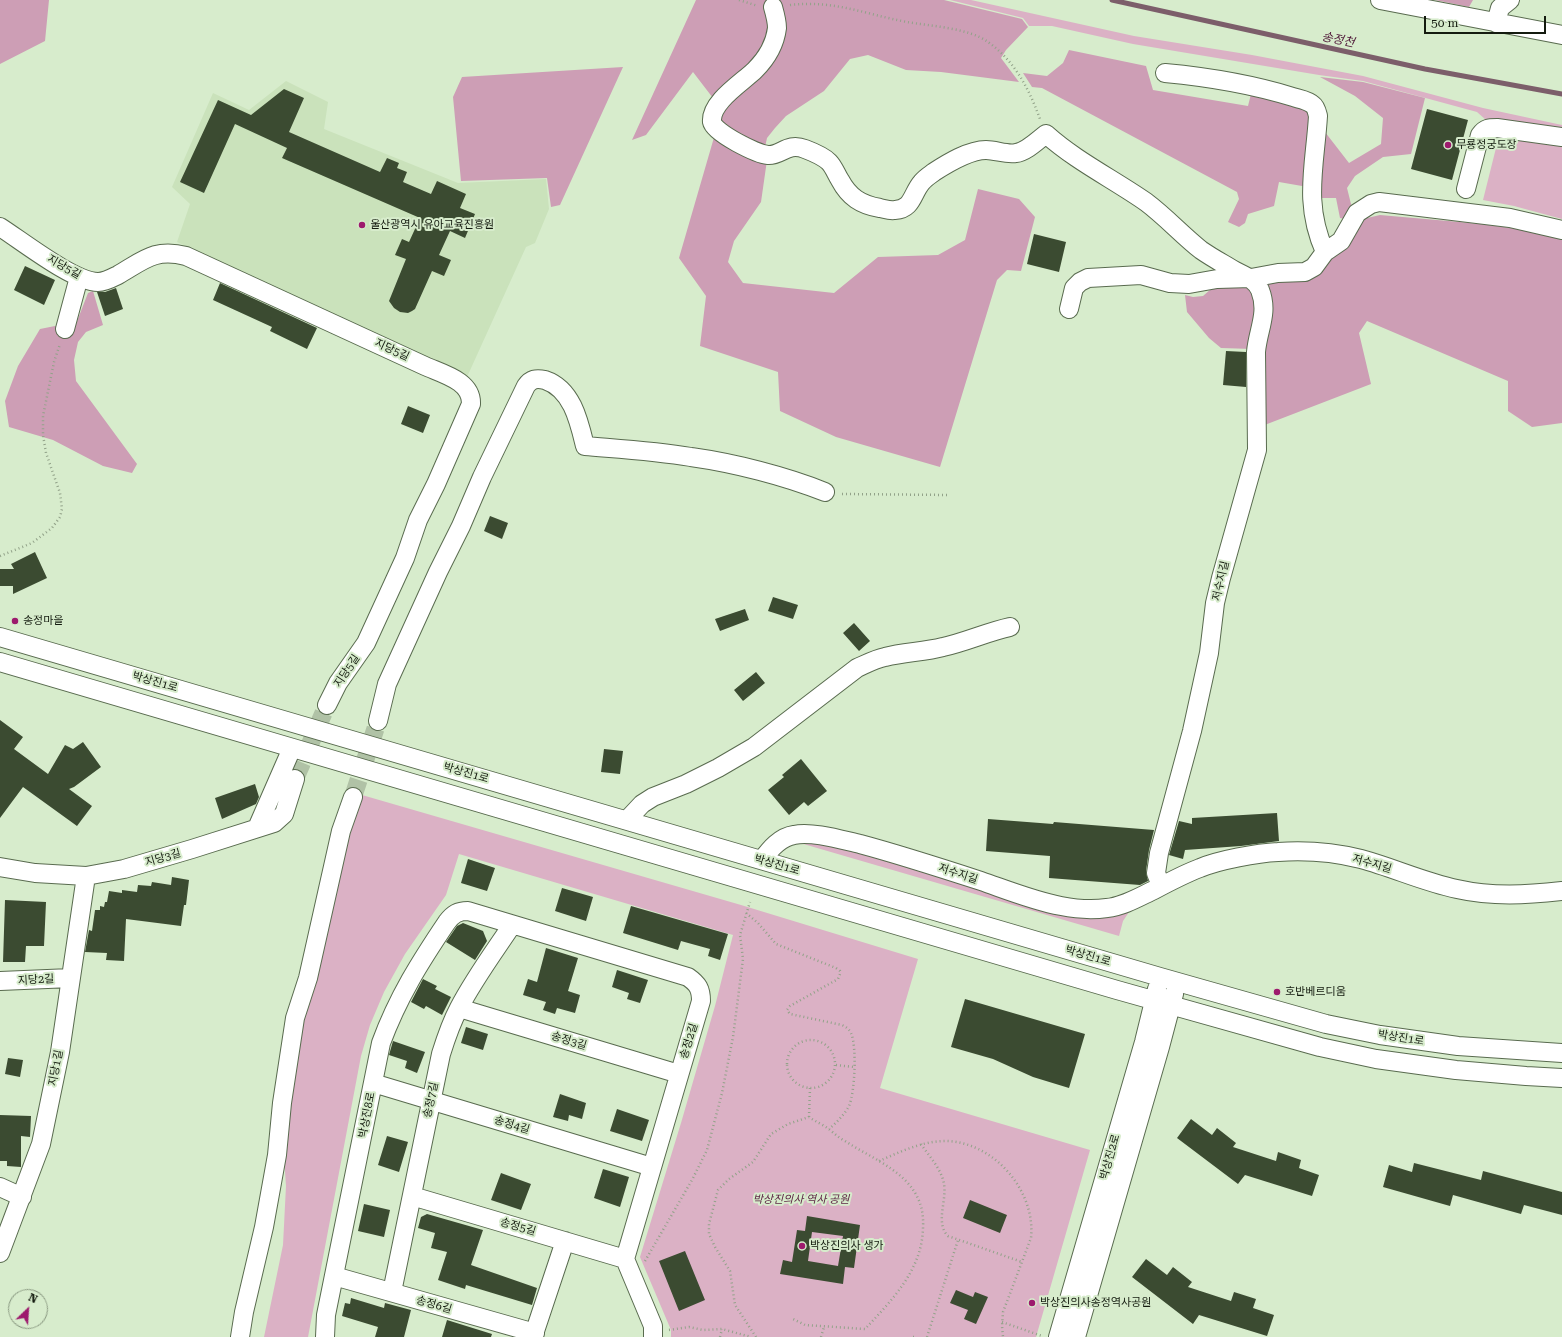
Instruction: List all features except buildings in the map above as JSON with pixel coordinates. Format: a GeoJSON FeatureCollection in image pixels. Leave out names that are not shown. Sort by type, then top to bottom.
{"type":"FeatureCollection","features":[{"type":"Feature","properties":{"kind":"street"},"geometry":{"type":"LineString","coordinates":[[1380,0],[1500,8],[1562,35]]}},
{"type":"Feature","properties":{"kind":"street"},"geometry":{"type":"LineString","coordinates":[[773,7],[777,26],[774,42],[769,53],[754,71],[721,101],[714,114],[712,122],[714,126],[724,135],[764,154],[773,155],[781,150],[800,147],[819,155],[829,162],[834,168],[845,189],[860,202],[865,205],[893,211],[902,210],[910,203],[923,180],[957,159],[971,153],[984,150],[1017,154],[1046,134],[1061,147],[1114,180],[1161,213],[1201,250],[1233,270],[1251,278]]}},
{"type":"Feature","properties":{"kind":"street"},"geometry":{"type":"LineString","coordinates":[[1165,73],[1245,85],[1313,104],[1318,116],[1311,184],[1312,203],[1317,235],[1325,252]]}},
{"type":"Feature","properties":{"kind":"street"},"geometry":{"type":"LineString","coordinates":[[1466,189],[1480,136],[1483,130],[1488,128],[1497,128],[1562,137]]}},
{"type":"Feature","properties":{"kind":"street"},"geometry":{"type":"LineString","coordinates":[[1069,309],[1074,288],[1080,282],[1088,278],[1141,275],[1170,283],[1189,284],[1217,279],[1251,278],[1278,273],[1305,272],[1311,270],[1325,252],[1341,241],[1357,213],[1371,204],[1379,202],[1510,218],[1562,230]]}},
{"type":"Feature","properties":{"kind":"street","name":"지당5길"},"geometry":{"type":"LineString","coordinates":[[0,227],[66,271],[99,283],[109,280],[149,256],[160,253],[173,253],[186,256],[454,379],[468,389],[471,404],[436,484],[418,520],[405,558],[366,643],[338,683],[327,705]]}},
{"type":"Feature","properties":{"kind":"street"},"geometry":{"type":"LineString","coordinates":[[65,328],[79,277]]}},
{"type":"Feature","properties":{"kind":"street","name":"저수지길"},"geometry":{"type":"LineString","coordinates":[[1161,886],[1156,873],[1159,853],[1192,731],[1209,653],[1215,603],[1221,578],[1257,450],[1256,352],[1257,340],[1265,313],[1257,283],[1251,278]]}},
{"type":"Feature","properties":{"kind":"street"},"geometry":{"type":"LineString","coordinates":[[378,721],[387,684],[438,572],[526,386],[534,379],[540,379],[554,385],[567,397],[578,420],[585,446],[633,450],[714,461],[794,481],[826,492]]}},
{"type":"Feature","properties":{"kind":"street"},"geometry":{"type":"LineString","coordinates":[[627,820],[635,811],[653,797],[686,784],[743,754],[857,668],[887,656],[922,652],[945,647],[1010,627]]}},
{"type":"Feature","properties":{"kind":"street","name":"박상진1로"},"geometry":{"type":"LineString","coordinates":[[0,637],[1326,1024],[1380,1035],[1458,1046],[1562,1053]]}},
{"type":"Feature","properties":{"kind":"street"},"geometry":{"type":"LineString","coordinates":[[0,662],[1163,1003],[1320,1047],[1376,1059],[1456,1070],[1562,1078]]}},
{"type":"Feature","properties":{"kind":"street"},"geometry":{"type":"LineString","coordinates":[[257,828],[292,748]]}},
{"type":"Feature","properties":{"kind":"street","name":"지당3길"},"geometry":{"type":"LineString","coordinates":[[0,867],[35,873],[86,876],[124,869],[274,823],[284,814],[295,779]]}},
{"type":"Feature","properties":{"kind":"street"},"geometry":{"type":"LineString","coordinates":[[240,1337],[244,1312],[264,1228],[277,1155],[282,1102],[295,1018],[308,978],[341,831],[353,797]]}},
{"type":"Feature","properties":{"kind":"street","name":"저수지길"},"geometry":{"type":"LineString","coordinates":[[762,860],[768,852],[783,839],[791,835],[809,834],[900,855],[1033,899],[1062,906],[1088,909],[1109,908],[1130,902],[1203,867],[1241,857],[1275,852],[1311,850],[1361,859],[1436,884],[1459,890],[1492,895],[1528,895],[1562,891]]}},
{"type":"Feature","properties":{"kind":"street","name":"지당1길"},"geometry":{"type":"LineString","coordinates":[[0,1252],[41,1144],[60,1052],[86,876]]}},
{"type":"Feature","properties":{"kind":"street","name":"송정2길"},"geometry":{"type":"LineString","coordinates":[[458,912],[468,911],[688,977],[696,983],[701,991],[701,1001],[625,1259]]}},
{"type":"Feature","properties":{"kind":"street","name":"박상진8로"},"geometry":{"type":"LineString","coordinates":[[325,1337],[326,1315],[381,1043],[400,996],[447,922],[458,912]]}},
{"type":"Feature","properties":{"kind":"street","name":"송정7길"},"geometry":{"type":"LineString","coordinates":[[392,1292],[441,1054],[448,1031],[459,1008],[512,924]]}},
{"type":"Feature","properties":{"kind":"street","name":"지당2길"},"geometry":{"type":"LineString","coordinates":[[0,982],[71,978]]}},
{"type":"Feature","properties":{"kind":"street","name":"박상진2로"},"geometry":{"type":"LineString","coordinates":[[1076,1337],[1158,1055],[1163,1003],[1169,979]]}},
{"type":"Feature","properties":{"kind":"street","name":"박상진2로"},"geometry":{"type":"LineString","coordinates":[[1051,1337],[1144,1042],[1163,1003]]}},
{"type":"Feature","properties":{"kind":"street","name":"송정3길"},"geometry":{"type":"LineString","coordinates":[[459,1008],[680,1074]]}},
{"type":"Feature","properties":{"kind":"street","name":"송정4길"},"geometry":{"type":"LineString","coordinates":[[373,1083],[652,1168]]}},
{"type":"Feature","properties":{"kind":"street"},"geometry":{"type":"LineString","coordinates":[[0,1187],[22,1197]]}},
{"type":"Feature","properties":{"kind":"street","name":"송정5길"},"geometry":{"type":"LineString","coordinates":[[412,1196],[625,1259]]}},
{"type":"Feature","properties":{"kind":"street","name":"송정6길"},"geometry":{"type":"LineString","coordinates":[[334,1276],[534,1335],[566,1241]]}},
{"type":"Feature","properties":{"kind":"street"},"geometry":{"type":"LineString","coordinates":[[625,1259],[653,1326],[659,1334]]}},
{"type":"Feature","properties":{"kind":"path"},"geometry":{"type":"LineString","coordinates":[[739,0],[761,6],[773,7],[814,4],[834,5],[906,22],[946,28],[978,36],[988,42],[1001,54],[1025,82],[1033,98],[1046,134]]}},
{"type":"Feature","properties":{"kind":"path"},"geometry":{"type":"LineString","coordinates":[[0,556],[32,543],[52,528],[60,517],[62,509],[60,493],[46,453],[43,435],[43,422],[54,362],[65,328]]}},
{"type":"Feature","properties":{"kind":"path"},"geometry":{"type":"LineString","coordinates":[[826,492],[837,494],[949,495]]}},
{"type":"Feature","properties":{"kind":"path"},"geometry":{"type":"LineString","coordinates":[[642,1266],[692,1180],[707,1150],[722,1093],[733,1037],[743,959],[740,935],[750,902]]}},
{"type":"Feature","properties":{"kind":"path"},"geometry":{"type":"LineString","coordinates":[[746,913],[758,923],[776,944],[836,968],[840,971],[838,979],[790,1006],[787,1010],[790,1014],[842,1025],[847,1027],[852,1034],[854,1049],[854,1088],[849,1104],[842,1117],[829,1129]]}},
{"type":"Feature","properties":{"kind":"path"},"geometry":{"type":"LineString","coordinates":[[813,1039],[827,1045],[832,1050],[836,1065],[834,1073],[825,1084],[818,1088],[810,1088],[796,1083],[791,1077],[787,1062],[788,1055],[792,1048],[798,1043],[813,1039]]}},
{"type":"Feature","properties":{"kind":"path"},"geometry":{"type":"LineString","coordinates":[[836,1065],[854,1067]]}},
{"type":"Feature","properties":{"kind":"path"},"geometry":{"type":"LineString","coordinates":[[809,1117],[810,1088]]}},
{"type":"Feature","properties":{"kind":"path"},"geometry":{"type":"LineString","coordinates":[[756,1337],[735,1305],[730,1271],[715,1247],[709,1234],[708,1224],[718,1190],[729,1179],[753,1162],[771,1134],[788,1124],[809,1117],[829,1129],[843,1141],[878,1161],[906,1180],[919,1196],[924,1216],[923,1238],[916,1263],[904,1283],[890,1302],[865,1329],[805,1325],[792,1318]]}},
{"type":"Feature","properties":{"kind":"path"},"geometry":{"type":"LineString","coordinates":[[878,1161],[921,1144],[947,1141],[964,1144],[993,1158],[1011,1174],[1022,1192],[1032,1223],[1031,1238],[1007,1301],[1002,1322],[1003,1337]]}},
{"type":"Feature","properties":{"kind":"path"},"geometry":{"type":"LineString","coordinates":[[921,1144],[943,1179],[945,1194],[942,1220],[944,1232],[948,1236],[958,1240],[1023,1262]]}},
{"type":"Feature","properties":{"kind":"path"},"geometry":{"type":"LineString","coordinates":[[927,1337],[958,1240]]}},
{"type":"Feature","properties":{"kind":"path"},"geometry":{"type":"LineString","coordinates":[[1002,1322],[1051,1337]]}},
{"type":"Feature","properties":{"kind":"path"},"geometry":{"type":"LineString","coordinates":[[659,1334],[689,1327],[703,1330],[722,1329],[751,1337]]}},
{"type":"Feature","properties":{"kind":"path"},"geometry":{"type":"LineString","coordinates":[[821,1337],[824,1327]]}},
{"type":"Feature","properties":{"kind":"path"},"geometry":{"type":"LineString","coordinates":[[720,1337],[722,1329]]}},
{"type":"Feature","properties":{"kind":"shaded area"},"geometry":{"type":"Polygon","coordinates":[[[0,0],[49,0],[45,41],[0,64],[0,0]]]}},
{"type":"Feature","properties":{"kind":"shaded area"},"geometry":{"type":"Polygon","coordinates":[[[696,0],[944,0],[1022,19],[1028,27],[1006,50],[1001,58],[1019,82],[941,72],[906,70],[868,55],[850,59],[824,91],[786,116],[767,138],[764,152],[721,127],[716,102],[693,72],[646,135],[632,140],[696,0]]]}},
{"type":"Feature","properties":{"kind":"shaded area"},"geometry":{"type":"Polygon","coordinates":[[[1435,0],[1473,0],[1469,7],[1435,0]]]}},
{"type":"Feature","properties":{"kind":"shaded area"},"geometry":{"type":"Polygon","coordinates":[[[1069,50],[1146,66],[1153,90],[1248,106],[1252,90],[1312,112],[1306,184],[1302,186],[1279,182],[1274,206],[1248,214],[1245,223],[1239,227],[1228,222],[1239,199],[1237,192],[1042,88],[1032,87],[1023,73],[1047,76],[1063,63],[1069,50]]]}},
{"type":"Feature","properties":{"kind":"shaded area"},"geometry":{"type":"Polygon","coordinates":[[[623,67],[560,205],[551,207],[547,178],[461,181],[453,97],[462,77],[623,67]]]}},
{"type":"Feature","properties":{"kind":"shaded area"},"geometry":{"type":"Polygon","coordinates":[[[1320,77],[1363,82],[1425,98],[1411,154],[1383,157],[1355,176],[1347,188],[1352,208],[1345,219],[1340,218],[1336,198],[1319,198],[1325,132],[1349,163],[1381,144],[1383,118],[1355,96],[1320,77]]]}},
{"type":"Feature","properties":{"kind":"shaded area","name":"울산광역시 유아교육진흥원"},"geometry":{"type":"Polygon","coordinates":[[[286,81],[328,102],[324,129],[458,183],[546,179],[549,209],[535,243],[526,247],[467,377],[177,242],[190,204],[172,187],[213,93],[249,110],[286,81]]]}},
{"type":"Feature","properties":{"kind":"shaded area"},"geometry":{"type":"Polygon","coordinates":[[[715,134],[767,160],[761,202],[734,241],[728,262],[743,283],[834,293],[878,257],[938,255],[965,240],[978,189],[1019,199],[1035,217],[1021,271],[1007,270],[997,280],[940,467],[836,437],[780,411],[778,372],[700,346],[706,296],[679,258],[715,134]]]}},
{"type":"Feature","properties":{"kind":"shaded area"},"geometry":{"type":"Polygon","coordinates":[[[1380,215],[1494,226],[1562,238],[1562,423],[1532,427],[1508,411],[1508,381],[1367,321],[1359,333],[1371,384],[1262,426],[1262,282],[1305,276],[1363,219],[1380,215]]]}},
{"type":"Feature","properties":{"kind":"shaded area"},"geometry":{"type":"Polygon","coordinates":[[[1247,284],[1258,291],[1252,349],[1221,348],[1209,338],[1187,312],[1185,295],[1193,297],[1203,296],[1211,289],[1247,284]]]}},
{"type":"Feature","properties":{"kind":"shaded area"},"geometry":{"type":"Polygon","coordinates":[[[93,291],[103,325],[86,332],[78,342],[74,360],[76,381],[137,464],[132,473],[103,466],[53,440],[9,427],[5,401],[18,366],[40,329],[55,326],[69,332],[74,329],[88,293],[93,291]]]}},
{"type":"Feature","properties":{"kind":"green space"},"geometry":{"type":"Polygon","coordinates":[[[950,0],[971,0],[1134,36],[1252,55],[1363,76],[1483,108],[1562,125],[1562,132],[1530,125],[1486,120],[1477,112],[1363,81],[1133,44],[1052,26],[1029,26],[1023,18],[950,0]]]}},
{"type":"Feature","properties":{"kind":"green space"},"geometry":{"type":"Polygon","coordinates":[[[1499,136],[1562,145],[1562,219],[1514,206],[1483,200],[1499,136]]]}},
{"type":"Feature","properties":{"kind":"green space","name":"박상진의사 역사 공원"},"geometry":{"type":"Polygon","coordinates":[[[362,795],[741,905],[918,959],[880,1088],[1090,1150],[1036,1337],[671,1337],[671,1330],[640,1257],[715,1006],[733,935],[459,854],[446,895],[405,954],[384,992],[370,1025],[361,1056],[308,1337],[264,1337],[283,1245],[286,1186],[283,1142],[300,1022],[343,852],[362,795]]]}},
{"type":"Feature","properties":{"kind":"green space"},"geometry":{"type":"Polygon","coordinates":[[[816,842],[1111,916],[1129,912],[1123,921],[1119,936],[800,843],[816,842]]]}},
{"type":"Feature","properties":{"kind":"waterway","name":"송정천"},"geometry":{"type":"LineString","coordinates":[[1112,0],[1425,69],[1562,94]]}},
{"type":"Feature","properties":{"kind":"tunnel"},"geometry":{"type":"LineString","coordinates":[[295,779],[327,705]]}},
{"type":"Feature","properties":{"kind":"tunnel"},"geometry":{"type":"LineString","coordinates":[[353,797],[378,721]]}},
{"type":"Feature","properties":{"kind":"place","name":"무룡정궁도장"},"geometry":{"type":"Point","coordinates":[1448,145]}},
{"type":"Feature","properties":{"kind":"place","name":"울산광역시 유아교육진흥원"},"geometry":{"type":"Point","coordinates":[362,225]}},
{"type":"Feature","properties":{"kind":"place","name":"송정마을"},"geometry":{"type":"Point","coordinates":[15,621]}},
{"type":"Feature","properties":{"kind":"place","name":"호반베르디움"},"geometry":{"type":"Point","coordinates":[1277,992]}},
{"type":"Feature","properties":{"kind":"place","name":"박상진의사 생가"},"geometry":{"type":"Point","coordinates":[802,1246]}},
{"type":"Feature","properties":{"kind":"place","name":"박상진의사송정역사공원"},"geometry":{"type":"Point","coordinates":[1032,1303]}}]}
